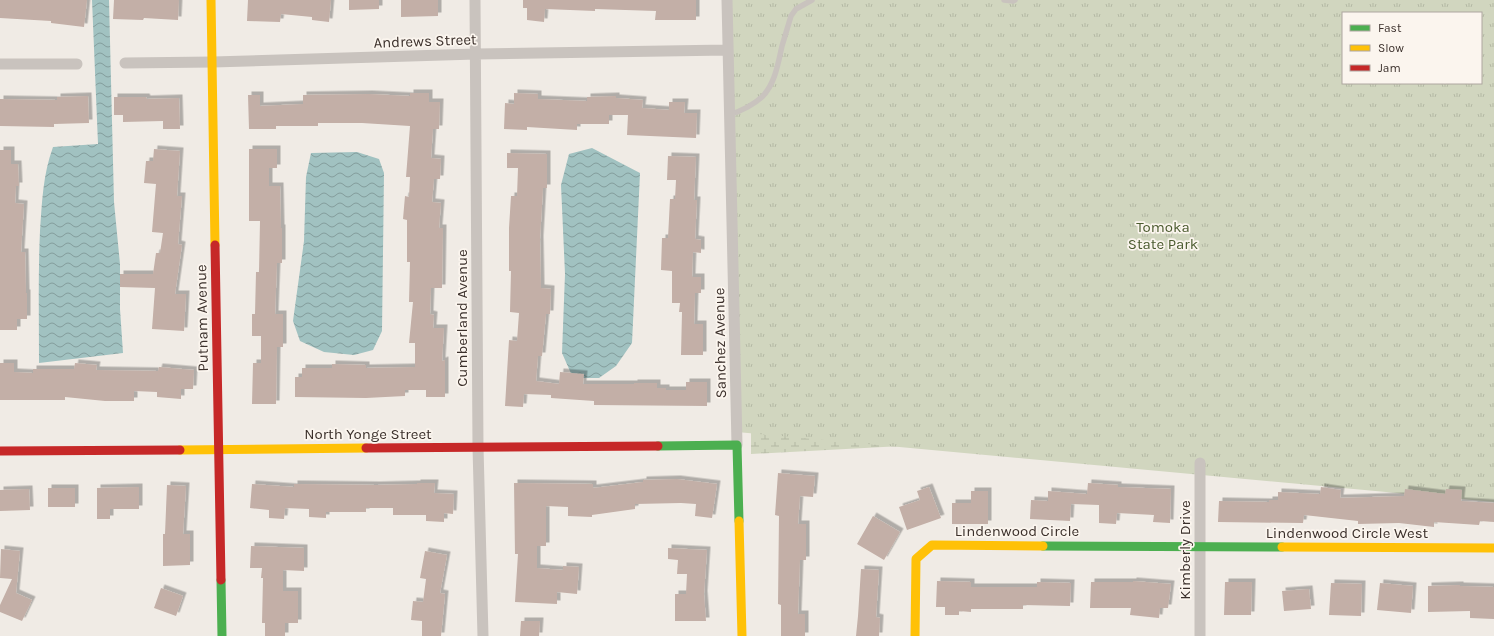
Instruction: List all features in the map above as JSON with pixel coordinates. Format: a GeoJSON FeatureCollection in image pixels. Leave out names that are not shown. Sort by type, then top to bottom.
{"type":"FeatureCollection","features":[{"type":"Feature","properties":{"kind":"street","name":"Putnam Avenue"},"geometry":{"type":"LineString","coordinates":[[211,0],[222,636]]}},
{"type":"Feature","properties":{"kind":"street","name":"Cumberland Avenue"},"geometry":{"type":"LineString","coordinates":[[475,0],[478,447],[483,636]]}},
{"type":"Feature","properties":{"kind":"street","name":"Sanchez Avenue"},"geometry":{"type":"LineString","coordinates":[[727,0],[742,636]]}},
{"type":"Feature","properties":{"kind":"street","name":"Andrews Street"},"geometry":{"type":"LineString","coordinates":[[125,63],[213,62],[476,54],[727,50]]}},
{"type":"Feature","properties":{"kind":"street"},"geometry":{"type":"LineString","coordinates":[[0,64],[77,64]]}},
{"type":"Feature","properties":{"kind":"street","name":"North Yonge Street"},"geometry":{"type":"LineString","coordinates":[[0,451],[737,445]]}},
{"type":"Feature","properties":{"kind":"street","name":"Kimberly Drive"},"geometry":{"type":"LineString","coordinates":[[1200,463],[1200,636]]}},
{"type":"Feature","properties":{"kind":"street","name":"Lindenwood Circle"},"geometry":{"type":"LineString","coordinates":[[915,636],[916,559],[932,545],[1200,546]]}},
{"type":"Feature","properties":{"kind":"street","name":"Lindenwood Circle West"},"geometry":{"type":"LineString","coordinates":[[1200,546],[1494,548]]}},
{"type":"Feature","properties":{"kind":"lane"},"geometry":{"type":"LineString","coordinates":[[729,115],[746,109],[762,97],[770,86],[777,70],[791,16],[796,9],[812,0]]}},
{"type":"Feature","properties":{"kind":"lane"},"geometry":{"type":"LineString","coordinates":[[1004,0],[1015,0]]}},
{"type":"Feature","properties":{"kind":"green space","name":"Tomoka State Park"},"geometry":{"type":"Polygon","coordinates":[[[726,0],[1494,0],[1494,502],[737,432],[726,0]]]}},
{"type":"Feature","properties":{"kind":"green space"},"geometry":{"type":"Polygon","coordinates":[[[1494,431],[1494,450],[1107,435],[751,454],[751,433],[1494,431]]]}},
{"type":"Feature","properties":{"kind":"water"},"geometry":{"type":"Polygon","coordinates":[[[92,0],[109,0],[114,202],[120,264],[120,309],[123,353],[39,363],[40,231],[47,167],[53,147],[98,144],[92,0]]]}},
{"type":"Feature","properties":{"kind":"water"},"geometry":{"type":"Polygon","coordinates":[[[592,148],[640,173],[632,343],[616,366],[599,378],[573,378],[562,353],[565,274],[561,185],[569,154],[592,148]]]}},
{"type":"Feature","properties":{"kind":"water"},"geometry":{"type":"Polygon","coordinates":[[[357,152],[379,159],[384,173],[382,331],[373,350],[354,355],[324,352],[300,341],[293,321],[304,241],[306,177],[311,153],[357,152]]]}},
{"type":"Feature","properties":{"kind":"building"},"geometry":{"type":"Polygon","coordinates":[[[0,0],[87,0],[84,27],[51,23],[51,21],[0,18],[0,0]]]}},
{"type":"Feature","properties":{"kind":"building"},"geometry":{"type":"Polygon","coordinates":[[[114,0],[179,0],[178,20],[144,18],[143,20],[113,19],[114,0]]]}},
{"type":"Feature","properties":{"kind":"building"},"geometry":{"type":"Polygon","coordinates":[[[248,0],[331,0],[329,22],[312,20],[312,17],[281,14],[280,22],[247,21],[248,0]]]}},
{"type":"Feature","properties":{"kind":"building"},"geometry":{"type":"Polygon","coordinates":[[[349,0],[379,0],[379,9],[349,10],[349,0]]]}},
{"type":"Feature","properties":{"kind":"building"},"geometry":{"type":"Polygon","coordinates":[[[401,0],[438,0],[438,16],[401,17],[401,0]]]}},
{"type":"Feature","properties":{"kind":"building"},"geometry":{"type":"Polygon","coordinates":[[[523,0],[696,0],[696,20],[655,20],[656,11],[545,9],[544,22],[527,20],[527,8],[523,8],[523,0]]]}},
{"type":"Feature","properties":{"kind":"building"},"geometry":{"type":"Polygon","coordinates":[[[410,93],[429,93],[429,102],[440,102],[439,129],[433,129],[431,158],[441,159],[440,179],[434,179],[432,202],[441,203],[439,228],[443,228],[442,288],[431,288],[430,314],[434,315],[433,328],[444,328],[442,361],[445,360],[445,397],[426,397],[426,390],[405,390],[405,396],[366,398],[295,397],[295,377],[302,377],[302,368],[332,368],[332,364],[366,365],[366,368],[415,367],[415,343],[409,343],[413,302],[409,302],[410,262],[407,262],[407,220],[403,219],[405,196],[409,197],[410,177],[406,177],[410,126],[362,123],[318,123],[318,126],[276,126],[276,129],[249,129],[248,95],[260,95],[260,106],[303,104],[303,95],[369,94],[410,96],[410,93]]]}},
{"type":"Feature","properties":{"kind":"building"},"geometry":{"type":"Polygon","coordinates":[[[514,93],[538,94],[538,99],[587,101],[587,97],[616,96],[616,98],[643,100],[642,108],[669,110],[669,102],[685,102],[684,113],[697,113],[696,138],[627,135],[628,115],[609,115],[609,124],[577,124],[577,130],[527,127],[527,130],[504,129],[505,103],[514,104],[514,93]]]}},
{"type":"Feature","properties":{"kind":"building"},"geometry":{"type":"Polygon","coordinates":[[[88,96],[89,123],[54,124],[54,127],[0,126],[0,99],[57,100],[57,97],[88,96]]]}},
{"type":"Feature","properties":{"kind":"building"},"geometry":{"type":"Polygon","coordinates":[[[114,97],[146,97],[147,99],[179,98],[180,129],[163,129],[163,121],[123,122],[123,115],[114,115],[114,97]]]}},
{"type":"Feature","properties":{"kind":"building"},"geometry":{"type":"Polygon","coordinates":[[[154,149],[180,151],[177,196],[182,196],[178,244],[182,245],[175,294],[186,294],[184,331],[152,329],[155,288],[120,287],[120,274],[153,274],[156,253],[160,253],[163,233],[152,232],[156,184],[144,183],[146,161],[153,161],[154,149]]]}},
{"type":"Feature","properties":{"kind":"building"},"geometry":{"type":"Polygon","coordinates":[[[249,149],[277,149],[277,168],[269,168],[269,186],[280,186],[282,228],[282,263],[277,263],[275,314],[283,314],[283,347],[277,347],[276,404],[252,404],[253,363],[261,363],[261,336],[252,336],[252,314],[255,314],[256,272],[259,272],[260,221],[249,221],[249,149]]]}},
{"type":"Feature","properties":{"kind":"building"},"geometry":{"type":"Polygon","coordinates":[[[0,150],[11,150],[11,164],[18,164],[19,186],[16,186],[15,203],[24,204],[21,252],[25,252],[27,319],[17,319],[17,330],[0,330],[0,150]]]}},
{"type":"Feature","properties":{"kind":"building"},"geometry":{"type":"Polygon","coordinates":[[[507,153],[547,154],[547,188],[543,188],[540,239],[541,288],[551,289],[550,314],[546,314],[542,356],[538,356],[536,381],[559,384],[560,372],[584,374],[583,384],[657,383],[657,388],[666,388],[666,390],[686,390],[686,382],[707,382],[707,406],[594,405],[594,401],[551,398],[551,395],[524,394],[523,407],[505,406],[509,340],[517,341],[519,313],[510,312],[511,271],[509,271],[511,196],[517,196],[518,168],[507,168],[507,153]]]}},
{"type":"Feature","properties":{"kind":"building"},"geometry":{"type":"Polygon","coordinates":[[[668,156],[696,157],[694,200],[697,200],[695,239],[701,240],[701,253],[693,252],[692,277],[701,277],[701,293],[695,293],[694,324],[703,324],[703,355],[681,355],[682,312],[679,312],[680,303],[672,303],[672,271],[661,270],[662,238],[668,238],[670,199],[675,199],[676,180],[667,180],[668,156]]]}},
{"type":"Feature","properties":{"kind":"building"},"geometry":{"type":"Polygon","coordinates":[[[0,363],[14,363],[14,372],[33,373],[33,369],[74,369],[75,363],[97,365],[96,370],[158,371],[159,367],[194,370],[193,389],[181,389],[181,399],[157,397],[157,392],[134,391],[134,401],[105,401],[65,397],[65,400],[0,400],[0,363]]]}},
{"type":"Feature","properties":{"kind":"building"},"geometry":{"type":"Polygon","coordinates":[[[778,473],[815,476],[813,497],[800,496],[798,524],[806,524],[806,560],[800,560],[798,614],[805,614],[805,636],[781,636],[781,605],[778,604],[779,516],[775,515],[778,473]]]}},
{"type":"Feature","properties":{"kind":"building"},"geometry":{"type":"Polygon","coordinates":[[[677,479],[717,484],[712,518],[695,516],[696,504],[635,504],[635,509],[592,515],[592,517],[568,516],[568,507],[546,506],[546,546],[537,546],[537,568],[563,570],[563,566],[579,567],[577,594],[557,592],[557,604],[515,602],[518,554],[515,554],[514,483],[593,484],[593,488],[643,482],[643,480],[677,479]]]}},
{"type":"Feature","properties":{"kind":"building"},"geometry":{"type":"Polygon","coordinates":[[[435,483],[434,493],[454,494],[453,514],[444,513],[444,522],[426,521],[426,515],[393,515],[393,508],[366,508],[366,512],[326,512],[326,518],[309,517],[309,509],[285,508],[284,519],[269,518],[269,510],[250,508],[252,484],[294,487],[294,484],[377,485],[435,483]]]}},
{"type":"Feature","properties":{"kind":"building"},"geometry":{"type":"Polygon","coordinates":[[[1088,483],[1118,485],[1118,487],[1171,489],[1170,523],[1153,522],[1154,515],[1117,513],[1116,524],[1099,523],[1099,505],[1071,504],[1070,521],[1030,519],[1031,500],[1048,501],[1048,491],[1087,494],[1088,483]]]}},
{"type":"Feature","properties":{"kind":"building"},"geometry":{"type":"Polygon","coordinates":[[[167,485],[186,486],[183,534],[190,534],[190,565],[163,566],[163,534],[165,534],[167,485]]]}},
{"type":"Feature","properties":{"kind":"building"},"geometry":{"type":"Polygon","coordinates":[[[139,487],[139,509],[110,509],[110,519],[97,519],[97,488],[139,487]]]}},
{"type":"Feature","properties":{"kind":"building"},"geometry":{"type":"Polygon","coordinates":[[[929,487],[941,518],[907,530],[899,507],[920,500],[917,491],[929,487]]]}},
{"type":"Feature","properties":{"kind":"building"},"geometry":{"type":"Polygon","coordinates":[[[1321,487],[1341,490],[1340,498],[1404,496],[1405,489],[1445,494],[1446,489],[1462,490],[1461,501],[1494,503],[1494,522],[1480,521],[1479,525],[1434,522],[1434,527],[1399,523],[1358,524],[1358,521],[1304,515],[1303,523],[1218,522],[1219,501],[1269,502],[1269,500],[1278,500],[1278,492],[1320,494],[1321,487]]]}},
{"type":"Feature","properties":{"kind":"building"},"geometry":{"type":"Polygon","coordinates":[[[48,488],[75,488],[75,507],[48,507],[48,488]]]}},
{"type":"Feature","properties":{"kind":"building"},"geometry":{"type":"Polygon","coordinates":[[[29,489],[30,510],[0,511],[0,490],[29,489]]]}},
{"type":"Feature","properties":{"kind":"building"},"geometry":{"type":"Polygon","coordinates":[[[971,491],[988,491],[988,524],[952,524],[952,503],[971,503],[971,491]]]}},
{"type":"Feature","properties":{"kind":"building"},"geometry":{"type":"Polygon","coordinates":[[[873,516],[900,532],[884,560],[857,544],[873,516]]]}},
{"type":"Feature","properties":{"kind":"building"},"geometry":{"type":"Polygon","coordinates":[[[251,546],[304,548],[304,571],[283,570],[283,591],[298,591],[298,623],[285,623],[285,636],[265,636],[265,623],[262,623],[262,568],[250,568],[251,546]]]}},
{"type":"Feature","properties":{"kind":"building"},"geometry":{"type":"Polygon","coordinates":[[[668,548],[707,550],[704,594],[706,621],[675,621],[675,594],[686,594],[687,574],[677,574],[678,560],[668,559],[668,548]]]}},
{"type":"Feature","properties":{"kind":"building"},"geometry":{"type":"Polygon","coordinates":[[[1,549],[20,551],[16,593],[32,600],[22,621],[0,612],[0,605],[12,579],[0,578],[1,549]]]}},
{"type":"Feature","properties":{"kind":"building"},"geometry":{"type":"Polygon","coordinates":[[[425,551],[447,555],[440,593],[445,594],[441,636],[422,636],[422,621],[411,620],[413,601],[423,602],[426,579],[420,578],[425,551]]]}},
{"type":"Feature","properties":{"kind":"building"},"geometry":{"type":"Polygon","coordinates":[[[861,569],[879,570],[876,617],[880,618],[879,636],[856,636],[861,569]]]}},
{"type":"Feature","properties":{"kind":"building"},"geometry":{"type":"Polygon","coordinates":[[[937,581],[971,582],[971,587],[1037,587],[1037,582],[1071,583],[1070,606],[1023,605],[1023,609],[971,609],[971,612],[959,611],[959,615],[945,615],[945,607],[936,607],[937,581]]]}},
{"type":"Feature","properties":{"kind":"building"},"geometry":{"type":"Polygon","coordinates":[[[1133,581],[1171,584],[1168,608],[1160,608],[1159,618],[1130,615],[1131,608],[1090,608],[1091,582],[1133,581]]]}},
{"type":"Feature","properties":{"kind":"building"},"geometry":{"type":"Polygon","coordinates":[[[1225,582],[1252,582],[1251,615],[1224,615],[1225,582]]]}},
{"type":"Feature","properties":{"kind":"building"},"geometry":{"type":"Polygon","coordinates":[[[1331,583],[1362,584],[1361,616],[1329,615],[1331,583]]]}},
{"type":"Feature","properties":{"kind":"building"},"geometry":{"type":"Polygon","coordinates":[[[1380,583],[1413,586],[1411,613],[1377,610],[1380,583]]]}},
{"type":"Feature","properties":{"kind":"building"},"geometry":{"type":"Polygon","coordinates":[[[1460,585],[1494,587],[1494,619],[1470,618],[1470,611],[1428,612],[1428,586],[1460,585]]]}},
{"type":"Feature","properties":{"kind":"building"},"geometry":{"type":"Polygon","coordinates":[[[161,588],[183,596],[176,616],[154,608],[161,588]]]}},
{"type":"Feature","properties":{"kind":"building"},"geometry":{"type":"Polygon","coordinates":[[[1309,589],[1311,609],[1284,611],[1282,591],[1309,589]]]}},
{"type":"Feature","properties":{"kind":"building"},"geometry":{"type":"Polygon","coordinates":[[[521,621],[540,621],[539,636],[520,636],[521,621]]]}},
{"type":"Feature","properties":{"kind":"traffic: fast"},"geometry":{"type":"LineString","coordinates":[[658,446],[737,445],[739,521]]}},
{"type":"Feature","properties":{"kind":"traffic: fast"},"geometry":{"type":"LineString","coordinates":[[1043,546],[1282,547]]}},
{"type":"Feature","properties":{"kind":"traffic: fast"},"geometry":{"type":"LineString","coordinates":[[221,580],[222,636]]}},
{"type":"Feature","properties":{"kind":"traffic: slow"},"geometry":{"type":"LineString","coordinates":[[211,0],[215,245]]}},
{"type":"Feature","properties":{"kind":"traffic: slow"},"geometry":{"type":"LineString","coordinates":[[180,450],[366,448]]}},
{"type":"Feature","properties":{"kind":"traffic: slow"},"geometry":{"type":"LineString","coordinates":[[739,521],[742,636]]}},
{"type":"Feature","properties":{"kind":"traffic: slow"},"geometry":{"type":"LineString","coordinates":[[915,636],[916,559],[932,545],[1043,546]]}},
{"type":"Feature","properties":{"kind":"traffic: slow"},"geometry":{"type":"LineString","coordinates":[[1282,547],[1494,548]]}},
{"type":"Feature","properties":{"kind":"traffic: jam"},"geometry":{"type":"LineString","coordinates":[[215,245],[221,580]]}},
{"type":"Feature","properties":{"kind":"traffic: jam"},"geometry":{"type":"LineString","coordinates":[[366,448],[658,446]]}},
{"type":"Feature","properties":{"kind":"traffic: jam"},"geometry":{"type":"LineString","coordinates":[[0,451],[180,450]]}}]}
